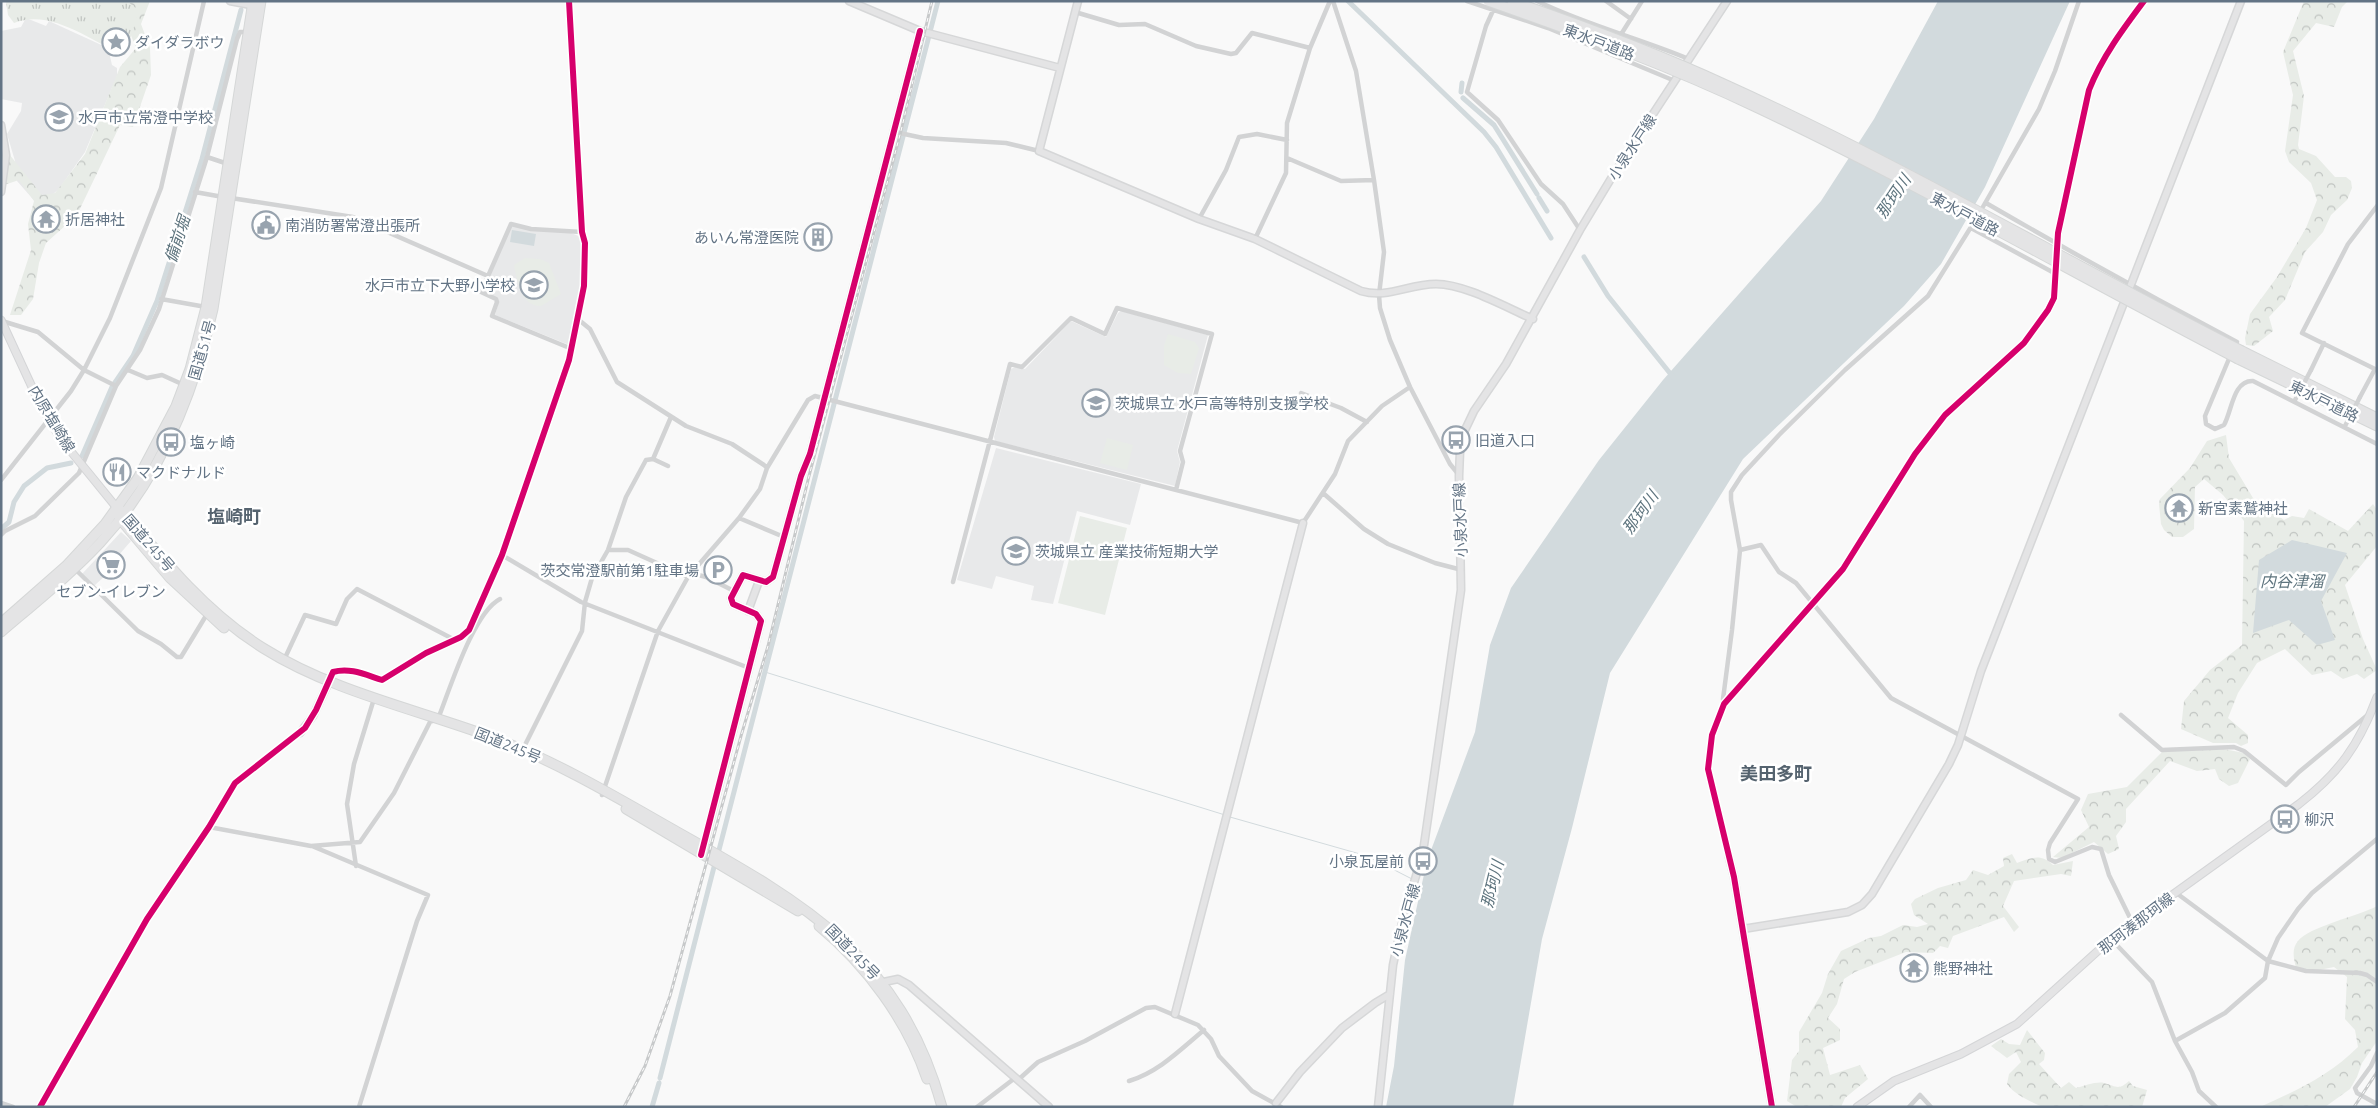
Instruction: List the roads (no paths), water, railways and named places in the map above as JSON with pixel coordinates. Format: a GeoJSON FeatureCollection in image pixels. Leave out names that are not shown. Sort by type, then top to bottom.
{"type":"FeatureCollection","features":[{"type":"Feature","properties":{"kind":"highway","name":"東水戸道路"},"geometry":{"type":"LineString","coordinates":[[1488,1],[1655,64],[1759,109],[1862,160],[2377,426]]}},
{"type":"Feature","properties":{"kind":"highway","name":"東水戸道路"},"geometry":{"type":"LineString","coordinates":[[1512,1],[1622,41],[1762,101],[1865,152],[2240,355],[2377,418]]}},
{"type":"Feature","properties":{"kind":"highway","name":"国道51号"},"geometry":{"type":"LineString","coordinates":[[1,623],[73,560],[121,513],[156,447],[184,385],[196,349],[206,307],[227,197],[228,164],[252,4]]}},
{"type":"Feature","properties":{"kind":"highway","name":"国道51号"},"geometry":{"type":"LineString","coordinates":[[1,632],[75,568],[121,513],[165,447],[197,372],[213,309],[252,4]]}},
{"type":"Feature","properties":{"kind":"highway","name":"国道245号"},"geometry":{"type":"LineString","coordinates":[[121,513],[170,578],[206,614],[262,655],[302,676],[434,720],[521,752],[603,792],[703,851],[811,920],[838,943],[879,984],[906,1017],[919,1042],[942,1107]]}},
{"type":"Feature","properties":{"kind":"highway","name":"国道245号"},"geometry":{"type":"LineString","coordinates":[[121,513],[200,599],[236,631],[328,684],[373,702],[434,720]]}},
{"type":"Feature","properties":{"kind":"highway","name":"国道245号"},"geometry":{"type":"LineString","coordinates":[[879,984],[916,1054],[936,1107]]}},
{"type":"Feature","properties":{"kind":"main road","name":"内原塩崎線"},"geometry":{"type":"LineString","coordinates":[[2,321],[49,419],[82,467],[121,513]]}},
{"type":"Feature","properties":{"kind":"main road","name":"那珂湊那珂線"},"geometry":{"type":"LineString","coordinates":[[1857,1107],[1894,1081],[1961,1054],[2017,1024],[2111,939],[2321,787],[2346,760],[2366,727],[2377,697]]}},
{"type":"Feature","properties":{"kind":"street"},"geometry":{"type":"LineString","coordinates":[[1,480],[49,419],[84,370],[110,318],[160,188],[204,1]]}},
{"type":"Feature","properties":{"kind":"street"},"geometry":{"type":"LineString","coordinates":[[230,1],[252,4]]}},
{"type":"Feature","properties":{"kind":"street"},"geometry":{"type":"LineString","coordinates":[[311,846],[360,842],[365,837],[394,793],[434,720],[502,555],[572,349],[584,286],[585,244],[582,232],[569,1]]}},
{"type":"Feature","properties":{"kind":"street"},"geometry":{"type":"LineString","coordinates":[[849,1],[926,33],[1060,68]]}},
{"type":"Feature","properties":{"kind":"street"},"geometry":{"type":"LineString","coordinates":[[1039,151],[1078,1]]}},
{"type":"Feature","properties":{"kind":"street"},"geometry":{"type":"LineString","coordinates":[[1255,238],[1283,182],[1287,158],[1286,123],[1310,48],[1331,1]]}},
{"type":"Feature","properties":{"kind":"street"},"geometry":{"type":"LineString","coordinates":[[1331,1],[1356,71],[1374,180],[1384,252],[1379,295],[1380,308],[1390,340],[1410,387],[1450,464],[1459,476]]}},
{"type":"Feature","properties":{"kind":"street"},"geometry":{"type":"LineString","coordinates":[[1467,1],[1548,28],[1675,81]]}},
{"type":"Feature","properties":{"kind":"street"},"geometry":{"type":"LineString","coordinates":[[1498,1],[1492,10],[1467,92],[1498,120],[1541,184],[1563,204],[1580,230]]}},
{"type":"Feature","properties":{"kind":"street"},"geometry":{"type":"LineString","coordinates":[[1537,1],[1689,59]]}},
{"type":"Feature","properties":{"kind":"street"},"geometry":{"type":"LineString","coordinates":[[1606,1],[1631,19]]}},
{"type":"Feature","properties":{"kind":"street"},"geometry":{"type":"LineString","coordinates":[[1607,52],[1622,34],[1642,1]]}},
{"type":"Feature","properties":{"kind":"street","name":"小泉水戸線"},"geometry":{"type":"LineString","coordinates":[[1378,1107],[1397,944],[1425,843],[1462,570],[1460,451],[1468,421],[1533,319],[1580,230],[1615,172],[1727,1]]}},
{"type":"Feature","properties":{"kind":"street"},"geometry":{"type":"LineString","coordinates":[[1724,704],[1722,699],[1732,630],[1740,550],[1731,500],[1736,482],[1763,452],[1845,370],[1928,296],[1986,203],[2042,101],[2078,1]]}},
{"type":"Feature","properties":{"kind":"street"},"geometry":{"type":"LineString","coordinates":[[1772,1107],[1743,930],[1729,857],[1708,769],[1712,735],[1724,704],[1843,569],[1915,454],[1945,415],[2024,342],[2034,330],[2054,298],[2057,244],[2090,90],[2097,71],[2120,32],[2144,1]]}},
{"type":"Feature","properties":{"kind":"street"},"geometry":{"type":"LineString","coordinates":[[1743,930],[1848,912],[1862,905],[1872,894],[1949,764],[1961,736],[1981,670],[2241,1]]}},
{"type":"Feature","properties":{"kind":"street"},"geometry":{"type":"LineString","coordinates":[[1075,12],[1119,25],[1145,24],[1196,46],[1231,54],[1236,54],[1252,33],[1310,48]]}},
{"type":"Feature","properties":{"kind":"street"},"geometry":{"type":"LineString","coordinates":[[1,535],[6,530],[35,516],[82,467],[114,385],[128,370],[144,342],[161,300],[207,157],[237,39],[240,32],[248,32]]}},
{"type":"Feature","properties":{"kind":"street"},"geometry":{"type":"LineString","coordinates":[[703,851],[761,621],[756,614],[733,604],[731,598],[743,575],[766,582],[773,577],[901,134],[926,33]]}},
{"type":"Feature","properties":{"kind":"street"},"geometry":{"type":"LineString","coordinates":[[1,125],[6,155],[1,192]]}},
{"type":"Feature","properties":{"kind":"street"},"geometry":{"type":"LineString","coordinates":[[901,134],[983,141],[1039,151],[1199,219],[1255,238],[1360,291],[1379,295],[1429,284],[1449,285],[1533,319]]}},
{"type":"Feature","properties":{"kind":"street"},"geometry":{"type":"LineString","coordinates":[[1199,219],[1226,170],[1240,137],[1257,134],[1287,140]]}},
{"type":"Feature","properties":{"kind":"street"},"geometry":{"type":"LineString","coordinates":[[207,157],[228,164]]}},
{"type":"Feature","properties":{"kind":"street"},"geometry":{"type":"LineString","coordinates":[[1287,158],[1341,180],[1374,180]]}},
{"type":"Feature","properties":{"kind":"street"},"geometry":{"type":"LineString","coordinates":[[195,192],[353,217],[488,276]]}},
{"type":"Feature","properties":{"kind":"street"},"geometry":{"type":"LineString","coordinates":[[1986,203],[2098,267],[2131,283],[2237,342],[2209,401],[2204,416],[2206,424],[2215,429],[2224,425],[2235,394],[2241,384],[2248,380],[2258,382],[2377,444]]}},
{"type":"Feature","properties":{"kind":"street"},"geometry":{"type":"LineString","coordinates":[[2344,427],[2376,370],[2302,332],[2348,244],[2377,206]]}},
{"type":"Feature","properties":{"kind":"street"},"geometry":{"type":"LineString","coordinates":[[572,349],[492,316],[497,302],[496,299],[481,292],[511,224],[530,229],[582,232]]}},
{"type":"Feature","properties":{"kind":"street"},"geometry":{"type":"LineString","coordinates":[[1971,228],[2056,274]]}},
{"type":"Feature","properties":{"kind":"street"},"geometry":{"type":"LineString","coordinates":[[161,300],[206,307]]}},
{"type":"Feature","properties":{"kind":"street"},"geometry":{"type":"LineString","coordinates":[[953,582],[1010,364],[1022,367],[1071,318],[1105,334],[1117,308],[1212,334],[1180,451],[1184,462],[1176,490]]}},
{"type":"Feature","properties":{"kind":"street"},"geometry":{"type":"LineString","coordinates":[[579,320],[590,329],[617,382],[670,417],[686,426],[732,444],[767,468]]}},
{"type":"Feature","properties":{"kind":"street"},"geometry":{"type":"LineString","coordinates":[[2,321],[38,332],[84,370],[114,385]]}},
{"type":"Feature","properties":{"kind":"street"},"geometry":{"type":"LineString","coordinates":[[2295,402],[2324,343]]}},
{"type":"Feature","properties":{"kind":"street"},"geometry":{"type":"LineString","coordinates":[[128,370],[147,378],[162,375],[184,385]]}},
{"type":"Feature","properties":{"kind":"street"},"geometry":{"type":"LineString","coordinates":[[1175,1014],[1303,524],[1343,457],[1348,442],[1382,406],[1410,387]]}},
{"type":"Feature","properties":{"kind":"street"},"geometry":{"type":"LineString","coordinates":[[1301,393],[1340,408],[1368,422]]}},
{"type":"Feature","properties":{"kind":"street"},"geometry":{"type":"LineString","coordinates":[[603,792],[658,631],[690,575],[739,518],[760,488],[767,468],[810,397],[825,398],[1303,524]]}},
{"type":"Feature","properties":{"kind":"street"},"geometry":{"type":"LineString","coordinates":[[653,459],[670,417]]}},
{"type":"Feature","properties":{"kind":"street"},"geometry":{"type":"LineString","coordinates":[[521,752],[582,631],[585,602],[592,578],[608,550],[626,497],[646,460],[653,459],[668,466]]}},
{"type":"Feature","properties":{"kind":"street"},"geometry":{"type":"LineString","coordinates":[[1323,493],[1364,530],[1388,544],[1434,564],[1462,570]]}},
{"type":"Feature","properties":{"kind":"street"},"geometry":{"type":"LineString","coordinates":[[739,518],[784,537]]}},
{"type":"Feature","properties":{"kind":"street"},"geometry":{"type":"LineString","coordinates":[[1,524],[6,530]]}},
{"type":"Feature","properties":{"kind":"street"},"geometry":{"type":"LineString","coordinates":[[1740,550],[1761,545],[1779,572],[1796,583],[1890,698],[2078,799],[2050,843],[2048,850],[2049,859],[2055,862],[2092,847],[2101,850],[2109,875],[2133,924]]}},
{"type":"Feature","properties":{"kind":"street"},"geometry":{"type":"LineString","coordinates":[[608,550],[628,550],[690,575],[734,590]]}},
{"type":"Feature","properties":{"kind":"street"},"geometry":{"type":"LineString","coordinates":[[502,555],[585,602],[749,668]]}},
{"type":"Feature","properties":{"kind":"street"},"geometry":{"type":"LineString","coordinates":[[75,568],[138,631],[177,657],[181,656],[206,614]]}},
{"type":"Feature","properties":{"kind":"street"},"geometry":{"type":"LineString","coordinates":[[748,611],[759,581]]}},
{"type":"Feature","properties":{"kind":"street"},"geometry":{"type":"LineString","coordinates":[[284,660],[305,615],[336,624],[347,599],[357,589],[455,640]]}},
{"type":"Feature","properties":{"kind":"street"},"geometry":{"type":"LineString","coordinates":[[40,1107],[147,919],[235,783],[300,733],[313,716],[333,672],[340,670],[354,671],[382,680],[426,653],[455,640],[471,630],[490,607],[500,599]]}},
{"type":"Feature","properties":{"kind":"street"},"geometry":{"type":"LineString","coordinates":[[356,866],[348,797],[360,741],[373,702]]}},
{"type":"Feature","properties":{"kind":"street"},"geometry":{"type":"LineString","coordinates":[[2121,715],[2162,750],[2234,747],[2244,751],[2286,785],[2312,760],[2371,712]]}},
{"type":"Feature","properties":{"kind":"street"},"geometry":{"type":"LineString","coordinates":[[208,827],[311,846],[428,895],[417,921],[359,1107]]}},
{"type":"Feature","properties":{"kind":"street"},"geometry":{"type":"LineString","coordinates":[[2175,1041],[2226,1012],[2265,978],[2268,961],[2284,926],[2312,893],[2377,840]]}},
{"type":"Feature","properties":{"kind":"street"},"geometry":{"type":"LineString","coordinates":[[2175,892],[2268,961],[2306,971],[2367,974],[2377,982]]}},
{"type":"Feature","properties":{"kind":"street"},"geometry":{"type":"LineString","coordinates":[[2111,939],[2152,982],[2175,1041],[2192,1072],[2199,1091],[2216,1107]]}},
{"type":"Feature","properties":{"kind":"street"},"geometry":{"type":"LineString","coordinates":[[879,984],[898,979],[909,986],[1049,1107]]}},
{"type":"Feature","properties":{"kind":"street"},"geometry":{"type":"LineString","coordinates":[[977,1107],[1038,1062],[1085,1041],[1146,1008],[1155,1008],[1175,1014],[1204,1030],[1219,1056],[1252,1091],[1279,1105],[1300,1072],[1342,1028],[1375,1002],[1390,994]]}},
{"type":"Feature","properties":{"kind":"street"},"geometry":{"type":"LineString","coordinates":[[1129,1081],[1145,1076],[1158,1068],[1204,1030]]}},
{"type":"Feature","properties":{"kind":"street"},"geometry":{"type":"LineString","coordinates":[[2377,1053],[2371,1066],[2355,1088],[2357,1093],[2377,1104]]}},
{"type":"Feature","properties":{"kind":"street"},"geometry":{"type":"LineString","coordinates":[[1908,1107],[1920,1096],[1931,1107]]}},
{"type":"Feature","properties":{"kind":"street"},"geometry":{"type":"LineString","coordinates":[[1,1103],[13,1107]]}},
{"type":"Feature","properties":{"kind":"water","name":"那珂川"},"geometry":{"type":"Polygon","coordinates":[[[1938,1],[2070,1],[1985,187],[1941,264],[1904,306],[1743,459],[1610,673],[1572,828],[1542,939],[1513,1107],[1386,1107],[1394,1066],[1405,960],[1427,861],[1475,732],[1490,645],[1511,588],[1599,460],[1663,380],[1821,201],[1874,119],[1938,1]]]}},
{"type":"Feature","properties":{"kind":"water"},"geometry":{"type":"Polygon","coordinates":[[[512,230],[536,234],[534,246],[510,242],[512,230]]]}},
{"type":"Feature","properties":{"kind":"water","name":"内谷津溜"},"geometry":{"type":"Polygon","coordinates":[[[2292,540],[2347,553],[2321,601],[2335,640],[2317,645],[2289,620],[2253,633],[2259,560],[2292,540]]]}},
{"type":"Feature","properties":{"kind":"waterway"},"geometry":{"type":"LineString","coordinates":[[719,850],[938,1]]}},
{"type":"Feature","properties":{"kind":"waterway"},"geometry":{"type":"LineString","coordinates":[[1348,1],[1484,132],[1496,147],[1551,238]]}},
{"type":"Feature","properties":{"kind":"waterway","name":"備前堀"},"geometry":{"type":"LineString","coordinates":[[82,456],[112,387],[133,356],[157,301],[202,159],[241,10]]}},
{"type":"Feature","properties":{"kind":"waterway"},"geometry":{"type":"LineString","coordinates":[[1461,92],[1462,83]]}},
{"type":"Feature","properties":{"kind":"waterway"},"geometry":{"type":"LineString","coordinates":[[1463,98],[1494,125],[1537,194]]}},
{"type":"Feature","properties":{"kind":"waterway"},"geometry":{"type":"LineString","coordinates":[[1539,198],[1547,211]]}},
{"type":"Feature","properties":{"kind":"waterway"},"geometry":{"type":"LineString","coordinates":[[1584,257],[1608,296],[1673,377]]}},
{"type":"Feature","properties":{"kind":"waterway","name":"備前堀"},"geometry":{"type":"LineString","coordinates":[[1,529],[9,522],[14,502],[24,486],[47,468],[71,463]]}},
{"type":"Feature","properties":{"kind":"waterway"},"geometry":{"type":"LineString","coordinates":[[765,672],[1225,815]]}},
{"type":"Feature","properties":{"kind":"waterway"},"geometry":{"type":"LineString","coordinates":[[1230,817],[1367,856],[1412,879]]}},
{"type":"Feature","properties":{"kind":"waterway"},"geometry":{"type":"LineString","coordinates":[[660,1078],[714,867]]}},
{"type":"Feature","properties":{"kind":"waterway"},"geometry":{"type":"LineString","coordinates":[[652,1107],[659,1083]]}},
{"type":"Feature","properties":{"kind":"railway"},"geometry":{"type":"LineString","coordinates":[[624,1107],[645,1066],[670,996],[741,736],[768,646],[809,476],[901,131],[932,1]]}},
{"type":"Feature","properties":{"kind":"railway"},"geometry":{"type":"LineString","coordinates":[[2354,1107],[2377,1072]]}},
{"type":"Feature","properties":{"kind":"place","name":"ダイダラボウ"},"geometry":{"type":"Point","coordinates":[116,42]}},
{"type":"Feature","properties":{"kind":"place","name":"水戸市立常澄中学校"},"geometry":{"type":"Point","coordinates":[59,117]}},
{"type":"Feature","properties":{"kind":"place","name":"折居神社"},"geometry":{"type":"Point","coordinates":[46,219]}},
{"type":"Feature","properties":{"kind":"place","name":"南消防署常澄出張所"},"geometry":{"type":"Point","coordinates":[266,225]}},
{"type":"Feature","properties":{"kind":"place","name":"あいん常澄医院"},"geometry":{"type":"Point","coordinates":[818,237]}},
{"type":"Feature","properties":{"kind":"place","name":"水戸市立下大野小学校"},"geometry":{"type":"Point","coordinates":[534,285]}},
{"type":"Feature","properties":{"kind":"place","name":"茨城県立 水戸高等特別支援学校"},"geometry":{"type":"Point","coordinates":[1096,403]}},
{"type":"Feature","properties":{"kind":"place","name":"旧道入口"},"geometry":{"type":"Point","coordinates":[1456,440]}},
{"type":"Feature","properties":{"kind":"place","name":"塩ヶ崎"},"geometry":{"type":"Point","coordinates":[171,442]}},
{"type":"Feature","properties":{"kind":"place","name":"マクドナルド"},"geometry":{"type":"Point","coordinates":[117,472]}},
{"type":"Feature","properties":{"kind":"place","name":"新宮素鷲神社"},"geometry":{"type":"Point","coordinates":[2179,508]}},
{"type":"Feature","properties":{"kind":"place","name":"茨城県立 産業技術短期大学"},"geometry":{"type":"Point","coordinates":[1016,551]}},
{"type":"Feature","properties":{"kind":"place","name":"セブン-イレブン"},"geometry":{"type":"Point","coordinates":[111,565]}},
{"type":"Feature","properties":{"kind":"place","name":"茨交常澄駅前第1駐車場"},"geometry":{"type":"Point","coordinates":[718,570]}},
{"type":"Feature","properties":{"kind":"place","name":"柳沢"},"geometry":{"type":"Point","coordinates":[2285,819]}},
{"type":"Feature","properties":{"kind":"place","name":"小泉瓦屋前"},"geometry":{"type":"Point","coordinates":[1423,861]}},
{"type":"Feature","properties":{"kind":"place","name":"熊野神社"},"geometry":{"type":"Point","coordinates":[1914,968]}},
{"type":"Feature","properties":{"kind":"district","name":"塩崎町"},"geometry":{"type":"Point","coordinates":[234,516]}},
{"type":"Feature","properties":{"kind":"district","name":"美田多町"},"geometry":{"type":"Point","coordinates":[1776,773]}}]}
